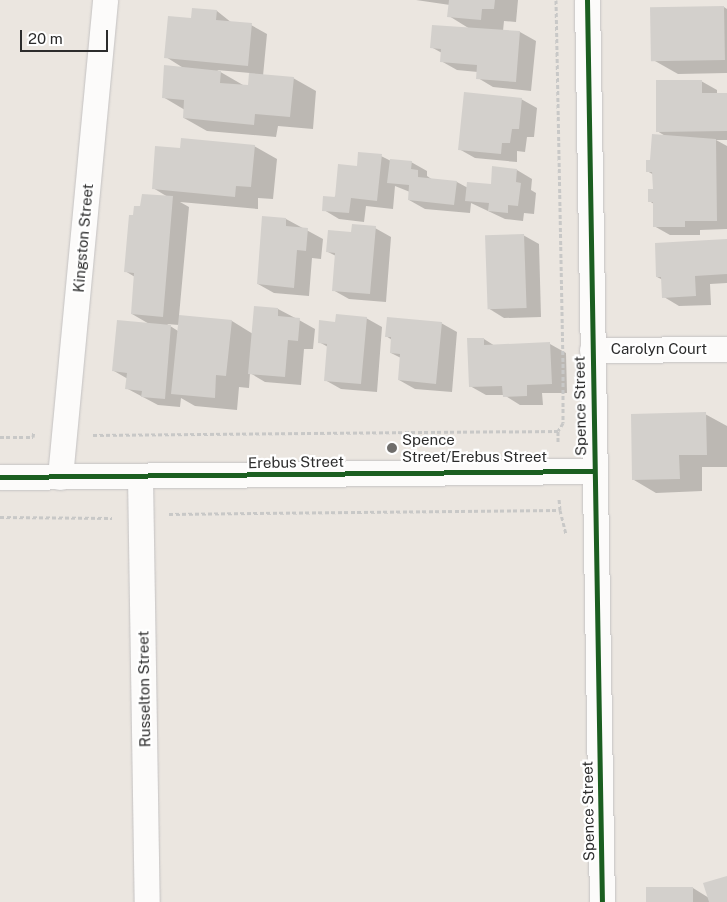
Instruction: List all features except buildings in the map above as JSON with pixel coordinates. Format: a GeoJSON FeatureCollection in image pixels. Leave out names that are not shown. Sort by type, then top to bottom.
{"type":"FeatureCollection","features":[{"type":"Feature","properties":{"kind":"street","name":"Kingston Street"},"geometry":{"type":"LineString","coordinates":[[60,477],[105,0]]}},
{"type":"Feature","properties":{"kind":"street","name":"Spence Street"},"geometry":{"type":"LineString","coordinates":[[587,0],[593,471],[602,902]]}},
{"type":"Feature","properties":{"kind":"street","name":"Carolyn Court"},"geometry":{"type":"LineString","coordinates":[[592,350],[727,349]]}},
{"type":"Feature","properties":{"kind":"street","name":"Erebus Street"},"geometry":{"type":"LineString","coordinates":[[0,477],[593,471]]}},
{"type":"Feature","properties":{"kind":"street","name":"Russelton Street"},"geometry":{"type":"LineString","coordinates":[[140,476],[147,902]]}},
{"type":"Feature","properties":{"kind":"path"},"geometry":{"type":"LineString","coordinates":[[556,0],[562,363],[562,423],[558,431]]}},
{"type":"Feature","properties":{"kind":"path"},"geometry":{"type":"LineString","coordinates":[[0,517],[112,516],[112,526]]}},
{"type":"Feature","properties":{"kind":"cycle path"},"geometry":{"type":"LineString","coordinates":[[587,0],[602,902]]}},
{"type":"Feature","properties":{"kind":"cycle path"},"geometry":{"type":"LineString","coordinates":[[0,477],[593,471]]}},
{"type":"Feature","properties":{"kind":"place","name":"Spence Street/Erebus Street"},"geometry":{"type":"Point","coordinates":[392,448]}}]}
